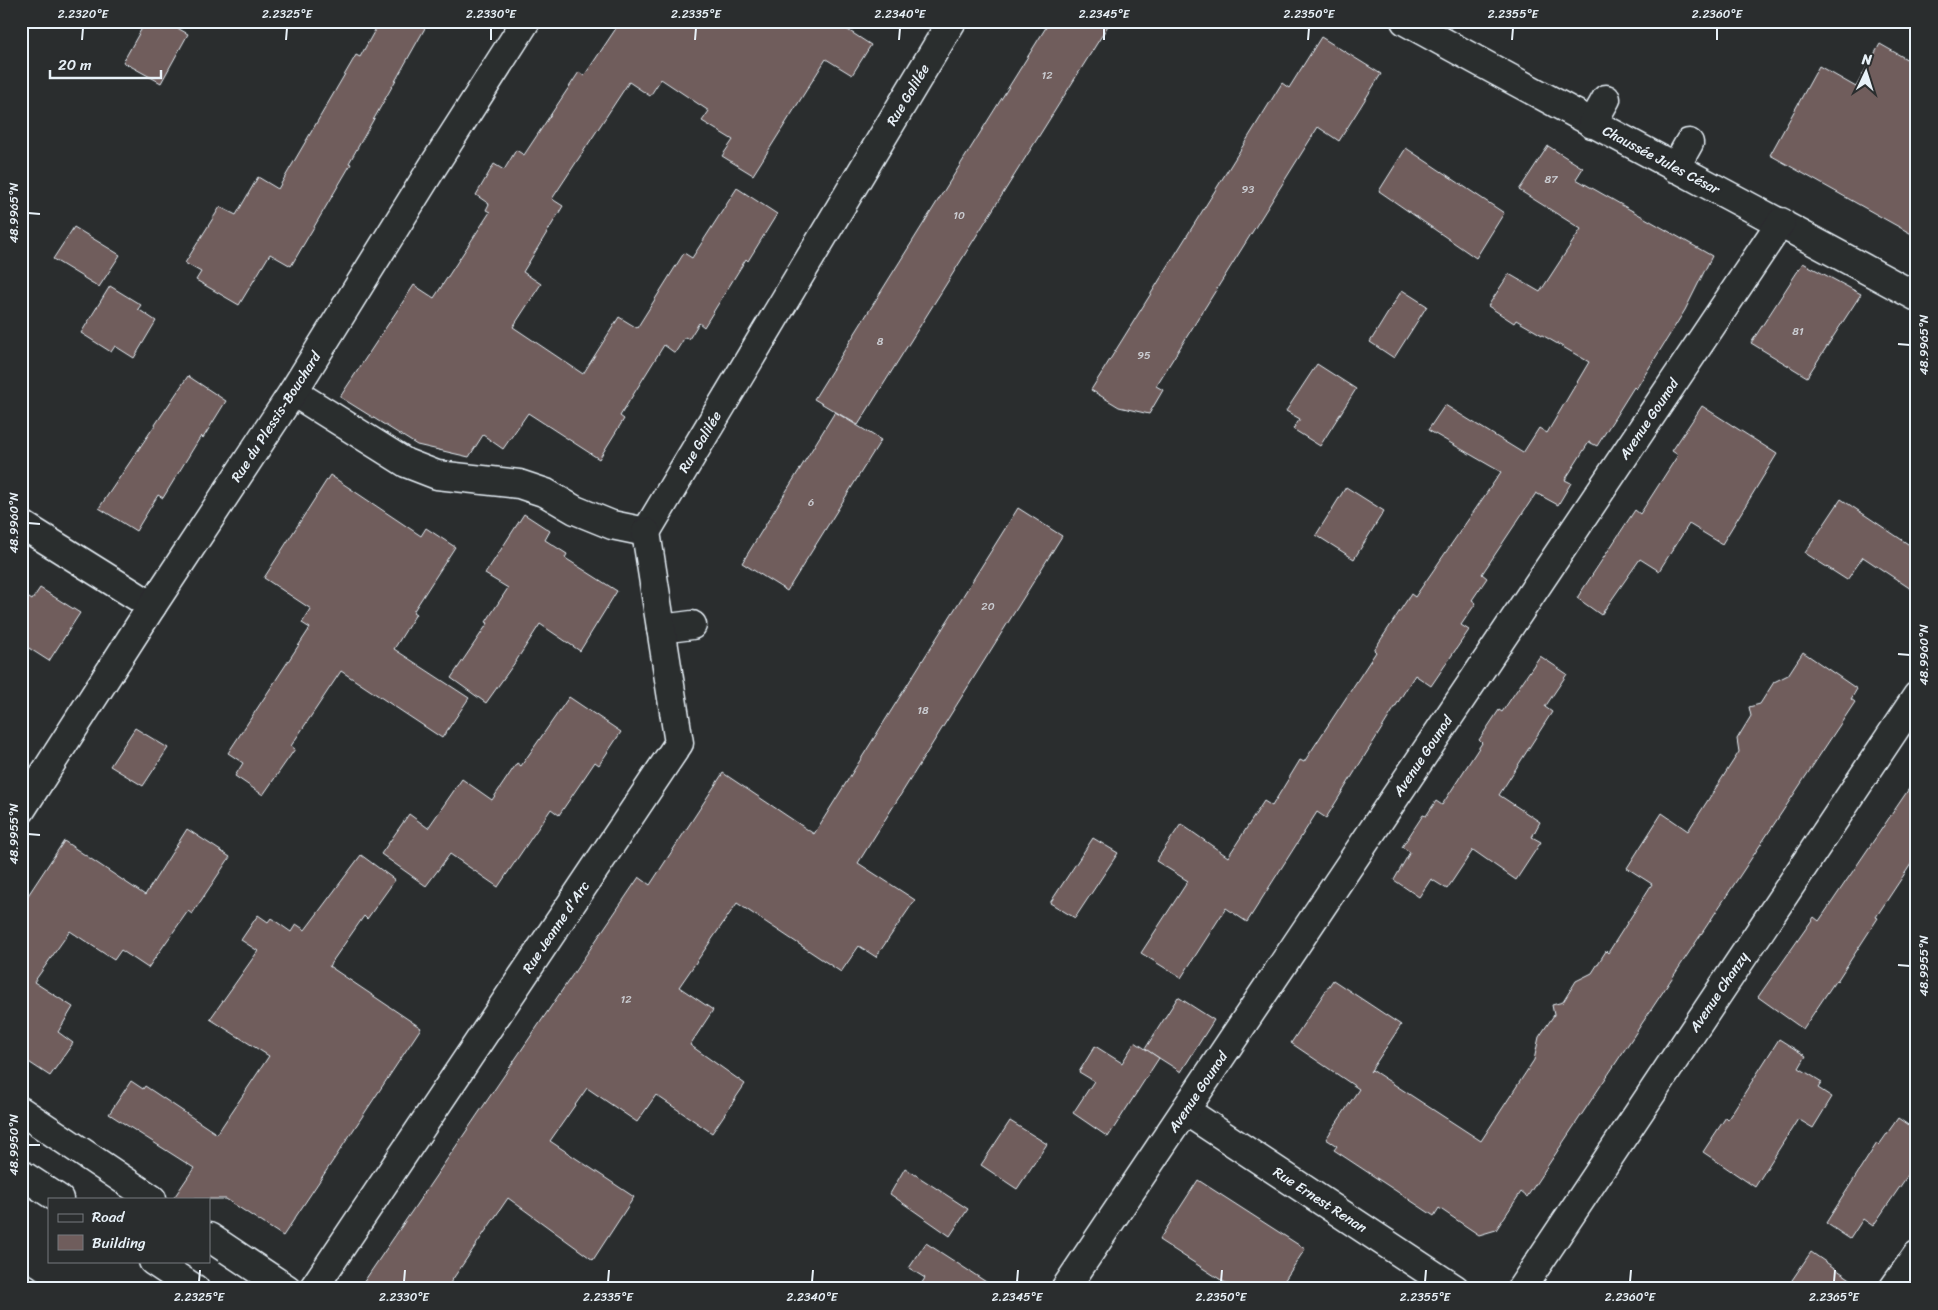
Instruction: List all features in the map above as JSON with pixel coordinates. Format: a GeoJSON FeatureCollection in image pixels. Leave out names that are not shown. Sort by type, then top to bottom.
{"type":"FeatureCollection","features":[{"type":"Feature","properties":{"kind":"street","name":"Rue du Plessis-Bouchard"},"geometry":{"type":"LineString","coordinates":[[21,810],[152,606],[294,392],[432,168],[526,21]]}},
{"type":"Feature","properties":{"kind":"street","name":"Rue Galilée"},"geometry":{"type":"LineString","coordinates":[[646,532],[952,21]]}},
{"type":"Feature","properties":{"kind":"street","name":"Chaussée Jules César"},"geometry":{"type":"LineString","coordinates":[[1405,21],[1592,124],[1781,222],[1917,296]]}},
{"type":"Feature","properties":{"kind":"street"},"geometry":{"type":"LineString","coordinates":[[1592,124],[1606,99]]}},
{"type":"Feature","properties":{"kind":"street"},"geometry":{"type":"LineString","coordinates":[[1675,168],[1689,143]]}},
{"type":"Feature","properties":{"kind":"street","name":"Avenue Gounod"},"geometry":{"type":"LineString","coordinates":[[1065,1289],[1781,222]]}},
{"type":"Feature","properties":{"kind":"street"},"geometry":{"type":"LineString","coordinates":[[294,392],[406,463],[437,475],[519,484],[546,493],[575,510],[612,524],[646,532]]}},
{"type":"Feature","properties":{"kind":"street"},"geometry":{"type":"LineString","coordinates":[[21,524],[152,606]]}},
{"type":"Feature","properties":{"kind":"street","name":"Rue Jeanne d'Arc"},"geometry":{"type":"LineString","coordinates":[[313,1289],[679,743],[646,532]]}},
{"type":"Feature","properties":{"kind":"street"},"geometry":{"type":"LineString","coordinates":[[661,629],[692,625]]}},
{"type":"Feature","properties":{"kind":"street","name":"Avenue Chanzy"},"geometry":{"type":"LineString","coordinates":[[1521,1289],[1917,696]]}},
{"type":"Feature","properties":{"kind":"street","name":"Rue Ernest Renan"},"geometry":{"type":"LineString","coordinates":[[1186,1111],[1455,1289]]}},
{"type":"Feature","properties":{"kind":"street"},"geometry":{"type":"LineString","coordinates":[[21,1112],[150,1198]]}},
{"type":"Feature","properties":{"kind":"street"},"geometry":{"type":"LineString","coordinates":[[21,1174],[57,1198]]}},
{"type":"Feature","properties":{"kind":"street"},"geometry":{"type":"LineString","coordinates":[[210,1238],[287,1289]]}},
{"type":"Feature","properties":{"kind":"street"},"geometry":{"type":"LineString","coordinates":[[1893,1289],[1917,1255]]}},
{"type":"Feature","properties":{"kind":"street"},"geometry":{"type":"LineString","coordinates":[[155,1262],[195,1289]]}},
{"type":"Feature","properties":{"kind":"street"},"geometry":{"type":"LineString","coordinates":[[21,1286],[26,1289]]}},
{"type":"Feature","properties":{"kind":"building"},"geometry":{"type":"Polygon","coordinates":[[[146,21],[165,21],[188,34],[161,83],[123,62],[146,21]]]}},
{"type":"Feature","properties":{"kind":"building"},"geometry":{"type":"Polygon","coordinates":[[[380,21],[429,21],[349,163],[351,164],[291,266],[270,254],[239,305],[196,280],[201,272],[185,263],[220,207],[236,215],[258,177],[278,189],[356,55],[360,57],[380,21]]]}},
{"type":"Feature","properties":{"kind":"building"},"geometry":{"type":"Polygon","coordinates":[[[621,21],[834,21],[871,45],[852,75],[826,59],[753,175],[722,156],[733,140],[702,121],[709,111],[661,79],[650,96],[629,82],[552,199],[563,206],[523,272],[541,284],[513,327],[583,374],[619,317],[637,328],[684,253],[692,258],[737,188],[777,214],[748,261],[746,259],[704,327],[699,323],[689,339],[685,337],[675,353],[664,345],[620,416],[624,419],[599,459],[528,413],[503,449],[483,435],[469,457],[417,445],[340,397],[414,285],[434,298],[490,212],[486,210],[489,204],[476,195],[494,164],[504,170],[516,150],[524,155],[579,72],[584,76],[621,21]]]}},
{"type":"Feature","properties":{"kind":"building"},"geometry":{"type":"Polygon","coordinates":[[[1050,21],[1111,21],[858,425],[814,399],[1050,21]]]}},
{"type":"Feature","properties":{"kind":"building"},"geometry":{"type":"Polygon","coordinates":[[[1321,37],[1381,74],[1339,141],[1318,127],[1156,386],[1163,390],[1149,414],[1119,407],[1091,390],[1282,83],[1289,88],[1321,37]]]}},
{"type":"Feature","properties":{"kind":"building"},"geometry":{"type":"Polygon","coordinates":[[[1880,44],[1917,65],[1917,237],[1770,155],[1819,66],[1856,87],[1880,44]]]}},
{"type":"Feature","properties":{"kind":"building"},"geometry":{"type":"Polygon","coordinates":[[[1548,146],[1583,168],[1576,179],[1712,256],[1685,310],[1636,389],[1634,387],[1597,446],[1589,442],[1565,480],[1571,483],[1558,505],[1536,493],[1482,574],[1487,578],[1472,600],[1476,603],[1461,625],[1469,630],[1431,686],[1415,675],[1326,818],[1317,812],[1247,922],[1226,908],[1181,978],[1141,953],[1188,881],[1156,861],[1181,824],[1228,857],[1264,801],[1272,806],[1300,760],[1304,762],[1376,652],[1374,650],[1411,594],[1415,597],[1501,472],[1428,430],[1445,405],[1523,453],[1539,428],[1547,433],[1589,362],[1516,320],[1514,323],[1488,306],[1509,274],[1540,292],[1581,229],[1519,190],[1548,146]]]}},
{"type":"Feature","properties":{"kind":"building"},"geometry":{"type":"Polygon","coordinates":[[[1406,148],[1504,213],[1476,258],[1379,191],[1406,148]]]}},
{"type":"Feature","properties":{"kind":"building"},"geometry":{"type":"Polygon","coordinates":[[[74,227],[120,255],[99,287],[53,259],[74,227]]]}},
{"type":"Feature","properties":{"kind":"building"},"geometry":{"type":"Polygon","coordinates":[[[1803,263],[1861,294],[1807,377],[1751,343],[1803,263]]]}},
{"type":"Feature","properties":{"kind":"building"},"geometry":{"type":"Polygon","coordinates":[[[110,286],[141,305],[138,309],[156,321],[134,358],[115,346],[111,352],[81,333],[110,286]]]}},
{"type":"Feature","properties":{"kind":"building"},"geometry":{"type":"Polygon","coordinates":[[[1402,290],[1427,306],[1394,358],[1370,342],[1402,290]]]}},
{"type":"Feature","properties":{"kind":"building"},"geometry":{"type":"Polygon","coordinates":[[[1317,364],[1356,389],[1320,446],[1293,429],[1300,419],[1286,411],[1317,364]]]}},
{"type":"Feature","properties":{"kind":"building"},"geometry":{"type":"Polygon","coordinates":[[[188,376],[226,401],[203,438],[201,436],[163,498],[158,495],[136,531],[99,508],[188,376]]]}},
{"type":"Feature","properties":{"kind":"building"},"geometry":{"type":"Polygon","coordinates":[[[1702,406],[1777,454],[1722,544],[1689,524],[1659,571],[1640,559],[1601,615],[1577,598],[1635,510],[1640,514],[1678,455],[1672,451],[1702,406]]]}},
{"type":"Feature","properties":{"kind":"building"},"geometry":{"type":"Polygon","coordinates":[[[835,412],[881,440],[787,591],[742,563],[835,412]]]}},
{"type":"Feature","properties":{"kind":"building"},"geometry":{"type":"Polygon","coordinates":[[[330,475],[421,536],[426,528],[455,547],[413,612],[416,614],[394,649],[469,698],[442,738],[341,671],[291,746],[295,749],[263,795],[235,776],[243,763],[228,753],[310,628],[302,623],[311,609],[264,578],[330,475]]]}},
{"type":"Feature","properties":{"kind":"building"},"geometry":{"type":"Polygon","coordinates":[[[1346,487],[1384,511],[1354,559],[1316,535],[1346,487]]]}},
{"type":"Feature","properties":{"kind":"building"},"geometry":{"type":"Polygon","coordinates":[[[1841,499],[1917,550],[1917,593],[1863,557],[1847,580],[1805,553],[1841,499]]]}},
{"type":"Feature","properties":{"kind":"building"},"geometry":{"type":"Polygon","coordinates":[[[1018,508],[1062,536],[858,863],[915,900],[876,957],[859,946],[841,972],[737,903],[679,987],[713,1010],[690,1045],[745,1084],[712,1133],[656,1095],[637,1122],[587,1088],[550,1141],[634,1197],[593,1260],[508,1198],[446,1289],[359,1289],[639,877],[650,885],[723,773],[814,834],[1018,508]]]}},
{"type":"Feature","properties":{"kind":"building"},"geometry":{"type":"Polygon","coordinates":[[[524,514],[550,531],[545,540],[567,554],[565,558],[617,591],[580,651],[540,624],[486,703],[451,678],[488,623],[486,622],[508,588],[485,574],[524,514]]]}},
{"type":"Feature","properties":{"kind":"building"},"geometry":{"type":"Polygon","coordinates":[[[40,588],[80,613],[49,661],[21,643],[21,593],[32,600],[40,588]]]}},
{"type":"Feature","properties":{"kind":"building"},"geometry":{"type":"Polygon","coordinates":[[[1803,652],[1857,689],[1851,699],[1855,702],[1527,1197],[1521,1192],[1496,1230],[1479,1235],[1439,1208],[1434,1216],[1334,1150],[1337,1146],[1326,1139],[1359,1089],[1291,1043],[1333,980],[1401,1025],[1370,1072],[1372,1070],[1481,1141],[1534,1060],[1539,1037],[1554,1015],[1552,1005],[1563,1002],[1576,981],[1592,973],[1606,951],[1608,953],[1652,884],[1627,868],[1662,813],[1688,831],[1739,752],[1737,739],[1751,716],[1749,707],[1760,704],[1774,682],[1788,675],[1803,652]]]}},
{"type":"Feature","properties":{"kind":"building"},"geometry":{"type":"Polygon","coordinates":[[[1540,656],[1567,674],[1545,707],[1552,712],[1499,795],[1540,822],[1532,837],[1541,842],[1516,880],[1473,850],[1447,889],[1431,879],[1419,897],[1394,880],[1410,852],[1402,847],[1423,815],[1426,816],[1436,801],[1442,805],[1482,743],[1479,740],[1499,710],[1502,712],[1540,656]]]}},
{"type":"Feature","properties":{"kind":"building"},"geometry":{"type":"Polygon","coordinates":[[[569,697],[621,732],[599,765],[595,762],[559,815],[551,809],[498,887],[450,854],[426,886],[381,854],[409,814],[428,828],[462,779],[492,800],[517,763],[521,766],[569,697]]]}},
{"type":"Feature","properties":{"kind":"building"},"geometry":{"type":"Polygon","coordinates":[[[135,728],[168,748],[143,786],[110,766],[135,728]]]}},
{"type":"Feature","properties":{"kind":"building"},"geometry":{"type":"Polygon","coordinates":[[[1917,777],[1917,855],[1837,981],[1803,1029],[1758,997],[1814,917],[1819,921],[1917,777]]]}},
{"type":"Feature","properties":{"kind":"building"},"geometry":{"type":"Polygon","coordinates":[[[187,829],[230,857],[192,914],[188,911],[148,968],[121,950],[114,960],[70,931],[34,982],[73,1007],[58,1032],[73,1043],[50,1076],[21,1057],[21,906],[64,841],[145,895],[187,829]]]}},
{"type":"Feature","properties":{"kind":"building"},"geometry":{"type":"Polygon","coordinates":[[[1093,838],[1118,853],[1075,918],[1050,903],[1093,838]]]}},
{"type":"Feature","properties":{"kind":"building"},"geometry":{"type":"Polygon","coordinates":[[[361,855],[395,880],[367,919],[364,916],[329,966],[421,1028],[283,1236],[226,1199],[174,1198],[194,1168],[109,1114],[131,1081],[143,1089],[145,1086],[217,1134],[269,1056],[210,1019],[258,951],[241,940],[258,915],[268,922],[271,918],[291,932],[296,924],[305,930],[361,855]]]}},
{"type":"Feature","properties":{"kind":"building"},"geometry":{"type":"Polygon","coordinates":[[[1178,997],[1214,1020],[1181,1072],[1145,1049],[1178,997]]]}},
{"type":"Feature","properties":{"kind":"building"},"geometry":{"type":"Polygon","coordinates":[[[1779,1039],[1806,1056],[1799,1068],[1822,1082],[1818,1088],[1832,1097],[1813,1128],[1798,1119],[1755,1187],[1703,1152],[1726,1117],[1728,1119],[1779,1039]]]}},
{"type":"Feature","properties":{"kind":"building"},"geometry":{"type":"Polygon","coordinates":[[[1135,1042],[1159,1058],[1108,1137],[1073,1113],[1094,1081],[1079,1072],[1095,1046],[1122,1063],[1135,1042]]]}},
{"type":"Feature","properties":{"kind":"building"},"geometry":{"type":"Polygon","coordinates":[[[1898,1118],[1917,1131],[1917,1162],[1873,1226],[1863,1219],[1850,1239],[1826,1223],[1877,1143],[1879,1145],[1898,1118]]]}},
{"type":"Feature","properties":{"kind":"building"},"geometry":{"type":"Polygon","coordinates":[[[1010,1121],[1047,1144],[1017,1189],[981,1165],[1010,1121]]]}},
{"type":"Feature","properties":{"kind":"building"},"geometry":{"type":"Polygon","coordinates":[[[905,1168],[968,1209],[950,1236],[890,1194],[905,1168]]]}},
{"type":"Feature","properties":{"kind":"building"},"geometry":{"type":"Polygon","coordinates":[[[1198,1180],[1305,1249],[1279,1289],[1235,1289],[1159,1240],[1198,1180]]]}},
{"type":"Feature","properties":{"kind":"building"},"geometry":{"type":"Polygon","coordinates":[[[926,1243],[997,1289],[918,1289],[925,1278],[909,1268],[926,1243]]]}},
{"type":"Feature","properties":{"kind":"building"},"geometry":{"type":"Polygon","coordinates":[[[1811,1252],[1865,1289],[1786,1289],[1811,1252]]]}}]}
